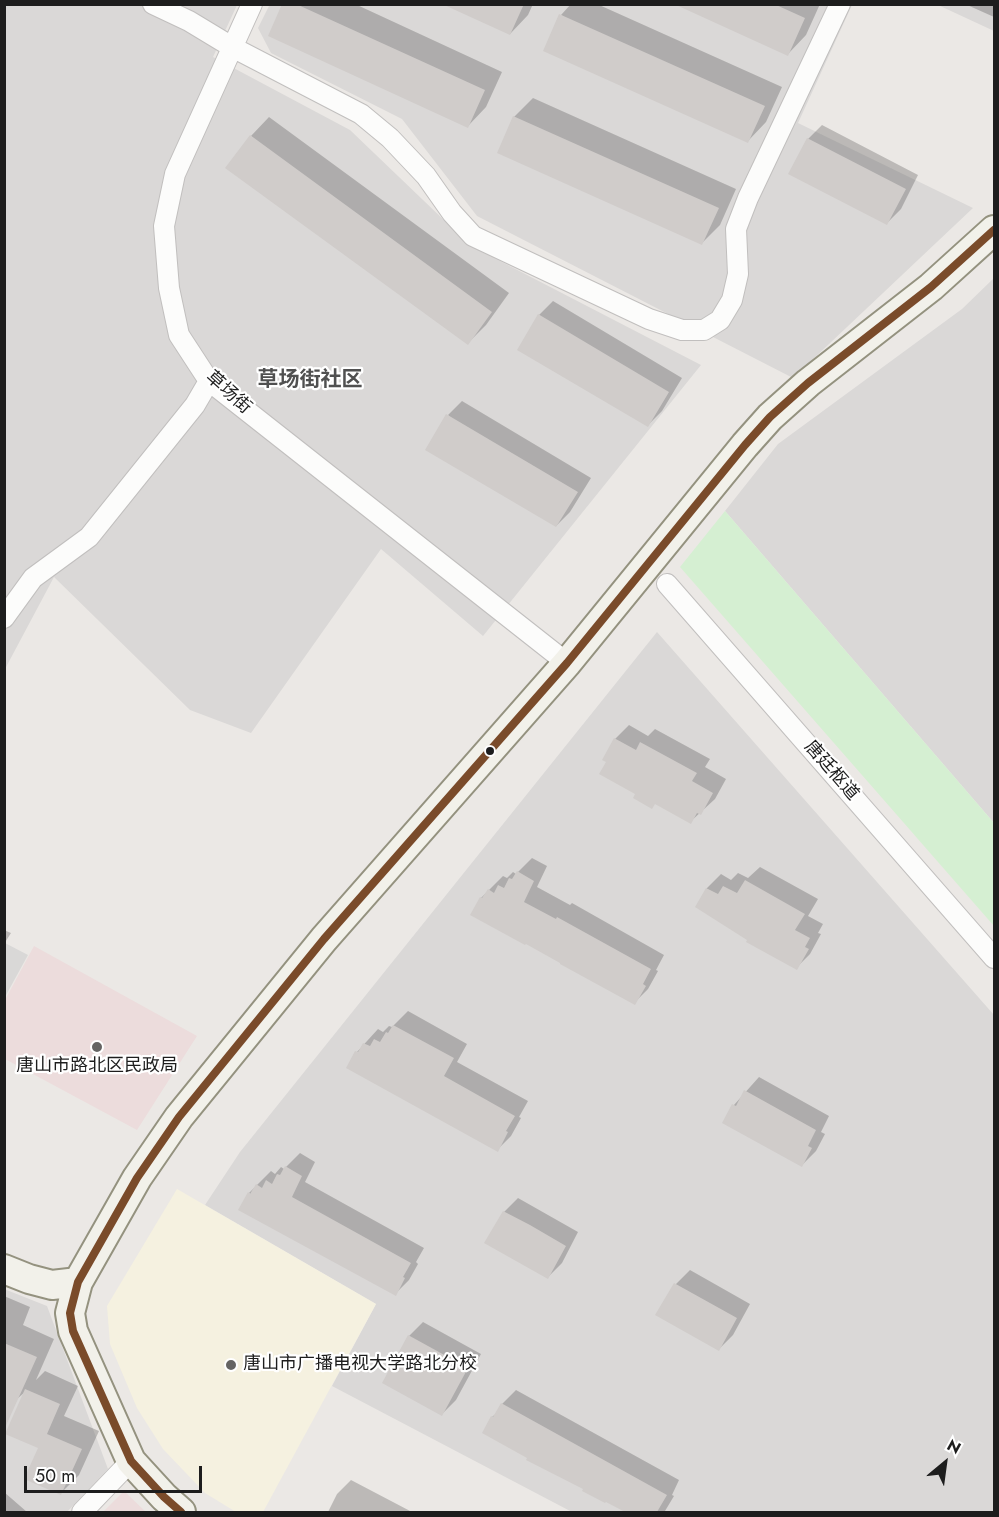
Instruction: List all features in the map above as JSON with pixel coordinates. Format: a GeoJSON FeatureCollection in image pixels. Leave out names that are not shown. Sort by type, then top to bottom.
{"type":"FeatureCollection","features":[{"type":"Feature","properties":{"kind":"street"},"geometry":{"type":"LineString","coordinates":[[153,4],[189,21],[232,47],[361,114],[390,138],[426,176],[452,213],[473,236],[649,319],[682,330],[704,330],[720,320],[732,300],[738,274],[736,228],[840,4]]}},
{"type":"Feature","properties":{"kind":"street","name":"草场街"},"geometry":{"type":"LineString","coordinates":[[252,4],[175,174],[164,226],[169,288],[179,334],[209,381],[567,663]]}},
{"type":"Feature","properties":{"kind":"street"},"geometry":{"type":"LineString","coordinates":[[181,1512],[131,1461],[73,1331],[70,1313],[78,1282],[137,1178],[179,1118],[324,939],[567,663],[770,417],[808,383],[931,287],[994,230]]}},
{"type":"Feature","properties":{"kind":"street"},"geometry":{"type":"LineString","coordinates":[[4,618],[33,578],[89,537],[195,405],[209,381]]}},
{"type":"Feature","properties":{"kind":"street","name":"唐廷枢道"},"geometry":{"type":"LineString","coordinates":[[667,584],[994,958]]}},
{"type":"Feature","properties":{"kind":"street"},"geometry":{"type":"LineString","coordinates":[[4,1269],[52,1285],[78,1282]]}},
{"type":"Feature","properties":{"kind":"street"},"geometry":{"type":"LineString","coordinates":[[82,1512],[131,1461]]}},
{"type":"Feature","properties":{"kind":"shaded area"},"geometry":{"type":"Polygon","coordinates":[[[270,4],[852,5],[798,123],[973,208],[793,378],[477,216],[402,119],[271,53],[258,28],[270,4]]]}},
{"type":"Feature","properties":{"kind":"shaded area"},"geometry":{"type":"Polygon","coordinates":[[[5,5],[237,5],[213,57],[350,130],[471,246],[701,365],[483,636],[381,549],[251,733],[190,710],[54,577],[5,669],[5,5]]]}},
{"type":"Feature","properties":{"kind":"shaded area"},"geometry":{"type":"Polygon","coordinates":[[[938,5],[994,5],[994,31],[938,5]]]}},
{"type":"Feature","properties":{"kind":"shaded area"},"geometry":{"type":"Polygon","coordinates":[[[994,278],[994,823],[725,511],[778,444],[962,309],[994,278]]]}},
{"type":"Feature","properties":{"kind":"shaded area"},"geometry":{"type":"Polygon","coordinates":[[[657,632],[994,1015],[994,1512],[572,1512],[332,1386],[376,1304],[205,1205],[240,1152],[657,632]]]}},
{"type":"Feature","properties":{"kind":"shaded area"},"geometry":{"type":"Polygon","coordinates":[[[5,943],[28,955],[5,997],[5,943]]]}},
{"type":"Feature","properties":{"kind":"shaded area","name":"唐山市路北区民政局"},"geometry":{"type":"Polygon","coordinates":[[[34,946],[197,1036],[137,1130],[5,1059],[5,1000],[34,946]]]}},
{"type":"Feature","properties":{"kind":"shaded area","name":"唐山市广播电视大学路北分校"},"geometry":{"type":"Polygon","coordinates":[[[177,1189],[376,1304],[263,1512],[236,1512],[205,1493],[163,1449],[137,1408],[110,1344],[107,1306],[177,1189]]]}},
{"type":"Feature","properties":{"kind":"shaded area"},"geometry":{"type":"Polygon","coordinates":[[[4,1289],[47,1306],[108,1469],[67,1512],[5,1512],[4,1289]]]}},
{"type":"Feature","properties":{"kind":"shaded area"},"geometry":{"type":"Polygon","coordinates":[[[124,1491],[146,1512],[103,1512],[124,1491]]]}},
{"type":"Feature","properties":{"kind":"green space"},"geometry":{"type":"Polygon","coordinates":[[[725,511],[994,823],[994,926],[680,567],[725,511]]]}},
{"type":"Feature","properties":{"kind":"building"},"geometry":{"type":"Polygon","coordinates":[[[282,4],[296,4],[485,90],[468,128],[268,36],[282,4]]]}},
{"type":"Feature","properties":{"kind":"building"},"geometry":{"type":"Polygon","coordinates":[[[442,4],[524,4],[510,35],[442,4]]]}},
{"type":"Feature","properties":{"kind":"building"},"geometry":{"type":"Polygon","coordinates":[[[674,4],[774,4],[805,18],[788,56],[674,4]]]}},
{"type":"Feature","properties":{"kind":"building"},"geometry":{"type":"Polygon","coordinates":[[[559,14],[765,106],[748,143],[543,51],[559,14]]]}},
{"type":"Feature","properties":{"kind":"building"},"geometry":{"type":"Polygon","coordinates":[[[513,116],[719,208],[702,245],[497,153],[513,116]]]}},
{"type":"Feature","properties":{"kind":"building"},"geometry":{"type":"Polygon","coordinates":[[[250,135],[492,312],[468,345],[225,168],[250,135]]]}},
{"type":"Feature","properties":{"kind":"building"},"geometry":{"type":"Polygon","coordinates":[[[807,138],[906,189],[887,225],[788,174],[807,138]]]}},
{"type":"Feature","properties":{"kind":"building"},"geometry":{"type":"Polygon","coordinates":[[[538,314],[669,392],[648,427],[517,350],[538,314]]]}},
{"type":"Feature","properties":{"kind":"building"},"geometry":{"type":"Polygon","coordinates":[[[446,414],[578,492],[556,527],[425,450],[446,414]]]}},
{"type":"Feature","properties":{"kind":"building"},"geometry":{"type":"Polygon","coordinates":[[[614,738],[636,750],[640,742],[697,773],[692,781],[713,793],[701,815],[697,813],[691,824],[655,804],[652,809],[633,798],[635,794],[599,774],[606,762],[602,760],[614,738]]]}},
{"type":"Feature","properties":{"kind":"building"},"geometry":{"type":"Polygon","coordinates":[[[517,871],[534,881],[524,902],[556,919],[557,917],[651,969],[643,984],[646,986],[635,1005],[470,915],[480,897],[482,898],[488,889],[494,893],[498,885],[504,888],[509,878],[512,879],[517,871]]]}},
{"type":"Feature","properties":{"kind":"building"},"geometry":{"type":"Polygon","coordinates":[[[745,880],[805,914],[795,930],[810,938],[805,947],[809,949],[797,970],[746,942],[747,940],[695,907],[706,888],[718,894],[723,886],[737,893],[745,880]]]}},
{"type":"Feature","properties":{"kind":"building"},"geometry":{"type":"Polygon","coordinates":[[[393,1025],[454,1058],[444,1076],[515,1116],[498,1152],[346,1068],[355,1051],[358,1052],[363,1043],[370,1046],[374,1039],[380,1042],[393,1025]]]}},
{"type":"Feature","properties":{"kind":"building"},"geometry":{"type":"Polygon","coordinates":[[[744,1090],[816,1130],[808,1146],[812,1148],[802,1167],[722,1123],[732,1104],[736,1106],[744,1090]]]}},
{"type":"Feature","properties":{"kind":"building"},"geometry":{"type":"Polygon","coordinates":[[[285,1166],[302,1176],[292,1197],[411,1263],[396,1296],[238,1210],[248,1192],[250,1194],[256,1184],[262,1188],[266,1180],[272,1184],[277,1174],[280,1175],[285,1166]]]}},
{"type":"Feature","properties":{"kind":"building"},"geometry":{"type":"Polygon","coordinates":[[[503,1211],[566,1246],[548,1279],[484,1243],[503,1211]]]}},
{"type":"Feature","properties":{"kind":"building"},"geometry":{"type":"Polygon","coordinates":[[[674,1283],[737,1318],[719,1351],[655,1315],[674,1283]]]}},
{"type":"Feature","properties":{"kind":"building"},"geometry":{"type":"Polygon","coordinates":[[[408,1335],[468,1368],[442,1416],[382,1383],[408,1335]]]}},
{"type":"Feature","properties":{"kind":"building"},"geometry":{"type":"Polygon","coordinates":[[[4,1343],[37,1357],[4,1430],[4,1343]]]}},
{"type":"Feature","properties":{"kind":"building"},"geometry":{"type":"Polygon","coordinates":[[[25,1389],[60,1404],[47,1434],[82,1449],[61,1495],[24,1479],[38,1448],[5,1434],[25,1389]]]}},
{"type":"Feature","properties":{"kind":"building"},"geometry":{"type":"Polygon","coordinates":[[[501,1403],[667,1495],[657,1512],[625,1512],[605,1503],[482,1433],[501,1403]]]}},
{"type":"Feature","properties":{"kind":"transit line"},"geometry":{"type":"LineString","coordinates":[[181,1512],[131,1461],[73,1331],[70,1313],[78,1282],[137,1178],[179,1117],[324,939],[567,663],[770,417],[808,383],[931,287],[994,230]]}},
{"type":"Feature","properties":{"kind":"place","name":"唐山市路北区民政局"},"geometry":{"type":"Point","coordinates":[97,1047]}},
{"type":"Feature","properties":{"kind":"place","name":"唐山市广播电视大学路北分校"},"geometry":{"type":"Point","coordinates":[231,1365]}},
{"type":"Feature","properties":{"kind":"district","name":"草场街社区"},"geometry":{"type":"Point","coordinates":[310,381]}}]}
